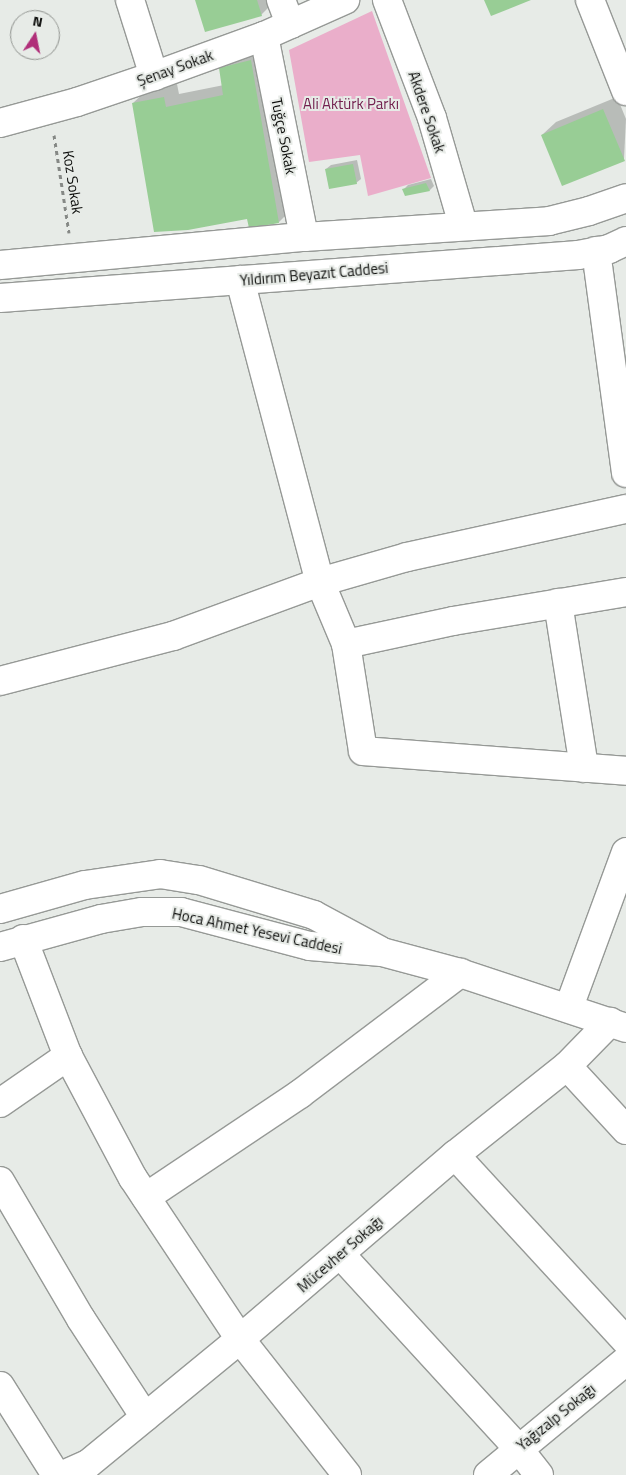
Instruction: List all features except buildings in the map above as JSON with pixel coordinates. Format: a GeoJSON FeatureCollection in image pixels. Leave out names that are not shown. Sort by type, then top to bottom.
{"type":"FeatureCollection","features":[{"type":"Feature","properties":{"kind":"street"},"geometry":{"type":"LineString","coordinates":[[130,0],[154,76]]}},
{"type":"Feature","properties":{"kind":"street","name":"Şenay Sokak"},"geometry":{"type":"LineString","coordinates":[[0,123],[50,110],[154,76],[264,36],[286,12],[345,0]]}},
{"type":"Feature","properties":{"kind":"street","name":"Akdere Sokak"},"geometry":{"type":"LineString","coordinates":[[387,0],[432,118],[463,226]]}},
{"type":"Feature","properties":{"kind":"street"},"geometry":{"type":"LineString","coordinates":[[590,0],[626,91]]}},
{"type":"Feature","properties":{"kind":"street","name":"Tuğçe Sokak"},"geometry":{"type":"LineString","coordinates":[[264,36],[304,237]]}},
{"type":"Feature","properties":{"kind":"street"},"geometry":{"type":"LineString","coordinates":[[0,265],[304,237],[549,220],[589,211],[626,198]]}},
{"type":"Feature","properties":{"kind":"street","name":"Yıldırım Beyazıt Caddesi"},"geometry":{"type":"LineString","coordinates":[[0,298],[596,251],[626,241]]}},
{"type":"Feature","properties":{"kind":"street"},"geometry":{"type":"LineString","coordinates":[[596,251],[626,473]]}},
{"type":"Feature","properties":{"kind":"street"},"geometry":{"type":"LineString","coordinates":[[240,280],[320,582],[346,644],[363,751],[626,771]]}},
{"type":"Feature","properties":{"kind":"street"},"geometry":{"type":"LineString","coordinates":[[0,681],[173,636],[320,582],[406,557],[626,509]]}},
{"type":"Feature","properties":{"kind":"street"},"geometry":{"type":"LineString","coordinates":[[346,644],[453,621],[626,592]]}},
{"type":"Feature","properties":{"kind":"street"},"geometry":{"type":"LineString","coordinates":[[558,604],[584,768]]}},
{"type":"Feature","properties":{"kind":"street"},"geometry":{"type":"LineString","coordinates":[[569,1008],[625,856]]}},
{"type":"Feature","properties":{"kind":"street"},"geometry":{"type":"LineString","coordinates":[[0,910],[85,885],[160,874],[199,880],[314,915],[382,952]]}},
{"type":"Feature","properties":{"kind":"street","name":"Hoca Ahmet Yesevi Caddesi"},"geometry":{"type":"LineString","coordinates":[[11,943],[101,919],[142,912],[181,912],[310,946],[382,952],[460,973],[618,1025]]}},
{"type":"Feature","properties":{"kind":"street"},"geometry":{"type":"LineString","coordinates":[[11,943],[68,1056],[146,1197],[240,1339],[347,1475]]}},
{"type":"Feature","properties":{"kind":"street"},"geometry":{"type":"LineString","coordinates":[[146,1197],[300,1094],[460,973]]}},
{"type":"Feature","properties":{"kind":"street","name":"Mücevher Sokağı"},"geometry":{"type":"LineString","coordinates":[[62,1475],[93,1470],[145,1417],[240,1339],[455,1155],[618,1025]]}},
{"type":"Feature","properties":{"kind":"street"},"geometry":{"type":"LineString","coordinates":[[0,1103],[68,1056]]}},
{"type":"Feature","properties":{"kind":"street"},"geometry":{"type":"LineString","coordinates":[[567,1066],[626,1130]]}},
{"type":"Feature","properties":{"kind":"street"},"geometry":{"type":"LineString","coordinates":[[455,1155],[626,1341]]}},
{"type":"Feature","properties":{"kind":"street"},"geometry":{"type":"LineString","coordinates":[[0,1181],[81,1319],[145,1417]]}},
{"type":"Feature","properties":{"kind":"street"},"geometry":{"type":"LineString","coordinates":[[340,1254],[518,1448],[539,1475]]}},
{"type":"Feature","properties":{"kind":"street","name":"Yağızalp Sokağı"},"geometry":{"type":"LineString","coordinates":[[488,1475],[518,1448],[626,1361]]}},
{"type":"Feature","properties":{"kind":"street"},"geometry":{"type":"LineString","coordinates":[[0,1386],[56,1475]]}},
{"type":"Feature","properties":{"kind":"path","name":"Koz Sokak"},"geometry":{"type":"LineString","coordinates":[[50,110],[73,258]]}},
{"type":"Feature","properties":{"kind":"green space","name":"Ali Aktürk Parkı"},"geometry":{"type":"Polygon","coordinates":[[[372,11],[431,178],[368,196],[360,155],[309,162],[289,50],[372,11]]]}}]}
